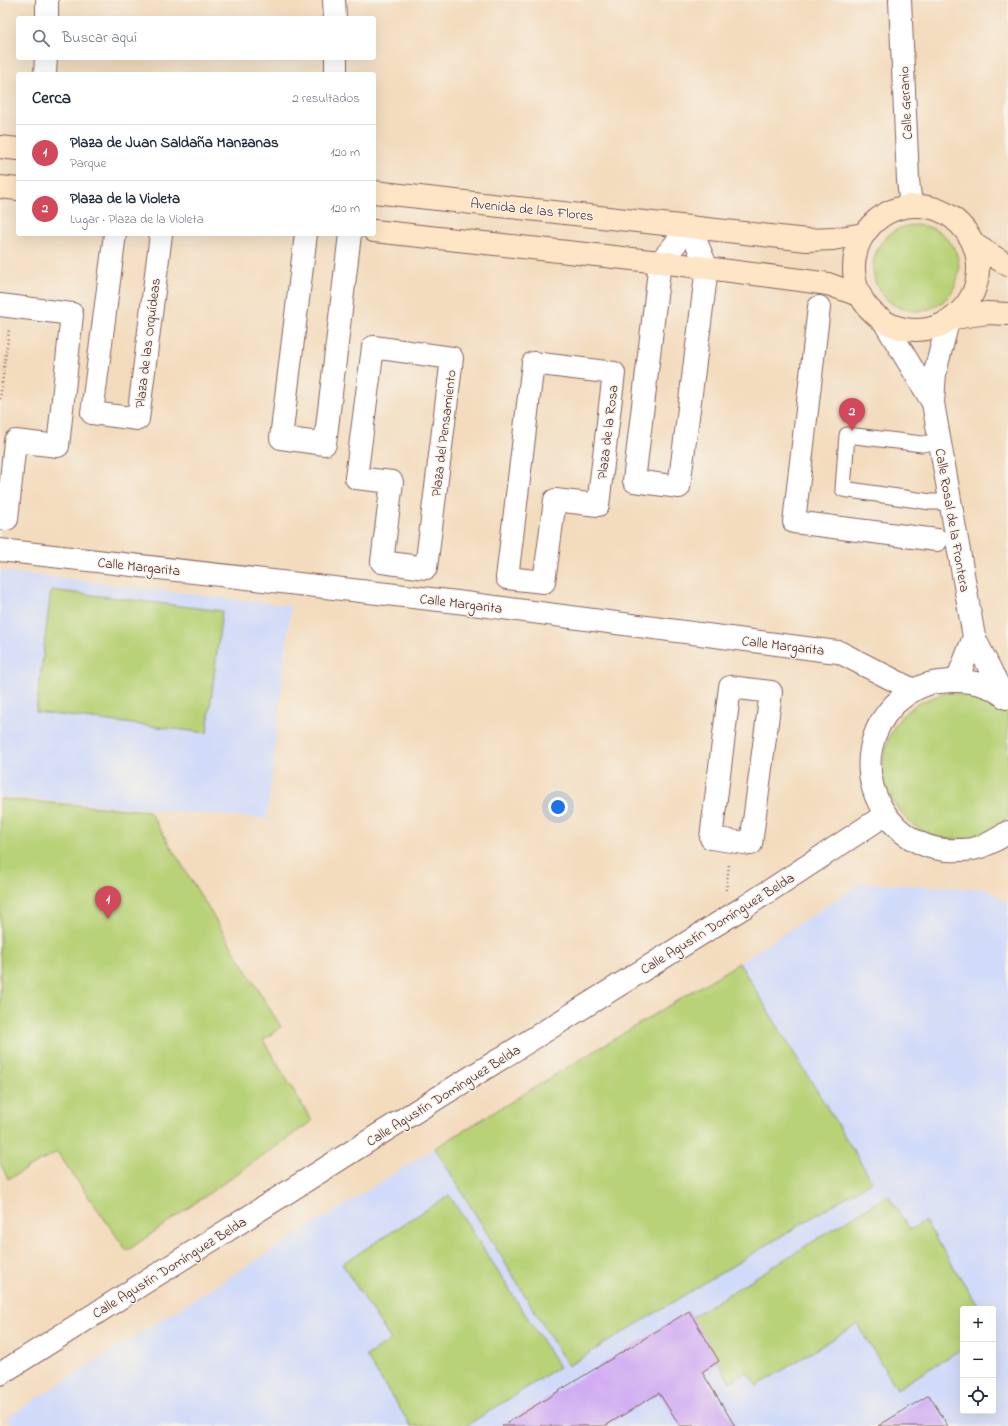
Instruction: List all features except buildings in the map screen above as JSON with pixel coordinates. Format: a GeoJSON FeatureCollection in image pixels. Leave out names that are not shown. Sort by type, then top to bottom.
{"type":"FeatureCollection","features":[{"type":"Feature","properties":{"kind":"main road"},"geometry":{"type":"LineString","coordinates":[[0,147],[16,149]]}},
{"type":"Feature","properties":{"kind":"main road"},"geometry":{"type":"LineString","coordinates":[[0,187],[16,189]]}},
{"type":"Feature","properties":{"kind":"main road","name":"Avenida de las Flores"},"geometry":{"type":"LineString","coordinates":[[376,192],[807,240],[833,240],[864,234]]}},
{"type":"Feature","properties":{"kind":"main road"},"geometry":{"type":"LineString","coordinates":[[951,320],[968,303],[976,284],[979,264],[974,244],[966,231],[955,219],[942,211],[926,206],[911,206],[884,214],[873,223],[864,234],[856,254],[855,276],[861,296],[870,310],[883,320],[904,329],[926,329],[951,320],[987,313],[1008,314]]}},
{"type":"Feature","properties":{"kind":"main road"},"geometry":{"type":"LineString","coordinates":[[376,231],[660,262],[828,284],[861,296]]}},
{"type":"Feature","properties":{"kind":"main road"},"geometry":{"type":"LineString","coordinates":[[974,244],[1008,265]]}},
{"type":"Feature","properties":{"kind":"street"},"geometry":{"type":"LineString","coordinates":[[47,0],[47,16]]}},
{"type":"Feature","properties":{"kind":"street"},"geometry":{"type":"LineString","coordinates":[[334,0],[335,16]]}},
{"type":"Feature","properties":{"kind":"street","name":"Calle Geranio"},"geometry":{"type":"LineString","coordinates":[[900,0],[908,180],[911,206]]}},
{"type":"Feature","properties":{"kind":"street"},"geometry":{"type":"LineString","coordinates":[[45,72],[46,60]]}},
{"type":"Feature","properties":{"kind":"street"},"geometry":{"type":"LineString","coordinates":[[336,60],[336,72]]}},
{"type":"Feature","properties":{"kind":"street"},"geometry":{"type":"LineString","coordinates":[[690,227],[707,268],[679,486],[634,481],[660,262],[690,227]]}},
{"type":"Feature","properties":{"kind":"street","name":"Plaza de las Orquídeas"},"geometry":{"type":"LineString","coordinates":[[115,236],[92,413],[138,419],[161,236]]}},
{"type":"Feature","properties":{"kind":"street"},"geometry":{"type":"LineString","coordinates":[[306,236],[281,438],[324,444],[350,236]]}},
{"type":"Feature","properties":{"kind":"street"},"geometry":{"type":"LineString","coordinates":[[0,305],[72,314],[58,446],[15,441],[7,519],[0,518]]}},
{"type":"Feature","properties":{"kind":"street"},"geometry":{"type":"LineString","coordinates":[[819,307],[794,522],[937,540]]}},
{"type":"Feature","properties":{"kind":"street","name":"Calle Rosal de la Frontera"},"geometry":{"type":"LineString","coordinates":[[883,320],[933,403]]}},
{"type":"Feature","properties":{"kind":"street","name":"Calle Rosal de la Frontera"},"geometry":{"type":"LineString","coordinates":[[951,320],[935,372],[933,403],[949,502],[974,637],[1006,698]]}},
{"type":"Feature","properties":{"kind":"street","name":"Plaza del Pensamiento"},"geometry":{"type":"LineString","coordinates":[[373,347],[452,358],[426,568],[382,562],[392,482],[356,478],[373,347]]}},
{"type":"Feature","properties":{"kind":"street","name":"Plaza de la Rosa"},"geometry":{"type":"LineString","coordinates":[[533,363],[614,373],[598,505],[554,500],[544,582],[507,578],[533,363]]}},
{"type":"Feature","properties":{"kind":"street","name":"Calle Margarita"},"geometry":{"type":"LineString","coordinates":[[0,550],[457,602],[839,652],[913,690]]}},
{"type":"Feature","properties":{"kind":"street"},"geometry":{"type":"LineString","coordinates":[[957,680],[974,637]]}},
{"type":"Feature","properties":{"kind":"street"},"geometry":{"type":"LineString","coordinates":[[1004,841],[973,849],[948,851],[924,845],[902,833],[885,815],[878,803],[871,785],[869,770],[870,755],[878,726],[890,709],[913,690],[935,682],[957,680],[981,684],[1006,698]]}},
{"type":"Feature","properties":{"kind":"street"},"geometry":{"type":"LineString","coordinates":[[730,687],[771,692],[751,844],[711,838],[730,687]]}},
{"type":"Feature","properties":{"kind":"street","name":"Calle Agustín Domínguez Belda"},"geometry":{"type":"LineString","coordinates":[[0,1374],[354,1150],[746,906],[885,815]]}},
{"type":"Feature","properties":{"kind":"lane"},"geometry":{"type":"LineString","coordinates":[[939,441],[922,444],[847,435],[843,489],[931,502],[949,502]]}},
{"type":"Feature","properties":{"kind":"path"},"geometry":{"type":"LineString","coordinates":[[0,398],[9,330]]}},
{"type":"Feature","properties":{"kind":"shaded area"},"geometry":{"type":"Polygon","coordinates":[[[0,571],[291,606],[267,819],[0,797],[0,571]]]}},
{"type":"Feature","properties":{"kind":"shaded area"},"geometry":{"type":"Polygon","coordinates":[[[861,883],[988,889],[1008,904],[1008,1426],[12,1426],[7,1417],[435,1148],[739,963],[861,883]]]}},
{"type":"Feature","properties":{"kind":"green space"},"geometry":{"type":"Polygon","coordinates":[[[916,225],[932,228],[940,232],[952,244],[956,252],[959,268],[956,284],[952,292],[940,304],[932,308],[916,311],[900,308],[892,304],[880,292],[876,284],[873,268],[876,252],[880,244],[892,232],[900,228],[916,225]]]}},
{"type":"Feature","properties":{"kind":"green space"},"geometry":{"type":"Polygon","coordinates":[[[51,590],[222,611],[207,733],[36,712],[51,590]]]}},
{"type":"Feature","properties":{"kind":"green space"},"geometry":{"type":"Polygon","coordinates":[[[946,693],[965,694],[980,697],[1008,715],[1008,817],[990,831],[968,838],[956,839],[933,836],[913,825],[897,808],[886,789],[883,777],[886,747],[897,722],[903,715],[918,704],[946,693]]]}},
{"type":"Feature","properties":{"kind":"green space"},"geometry":{"type":"Polygon","coordinates":[[[0,799],[149,811],[281,1027],[263,1040],[312,1121],[127,1251],[57,1152],[8,1179],[0,1163],[0,799]]]}},
{"type":"Feature","properties":{"kind":"green space"},"geometry":{"type":"Polygon","coordinates":[[[739,963],[872,1181],[568,1366],[435,1148],[739,963]]]}},
{"type":"Feature","properties":{"kind":"green space"},"geometry":{"type":"Polygon","coordinates":[[[449,1195],[559,1367],[466,1426],[411,1426],[366,1356],[391,1340],[342,1264],[449,1195]]]}},
{"type":"Feature","properties":{"kind":"green space"},"geometry":{"type":"Polygon","coordinates":[[[888,1195],[910,1230],[925,1221],[978,1306],[960,1306],[960,1350],[897,1389],[857,1324],[757,1386],[747,1372],[730,1382],[690,1318],[888,1195]]]}},
{"type":"Feature","properties":{"kind":"place","name":"Plaza de la Violeta"},"geometry":{"type":"Point","coordinates":[852,431]}},
{"type":"Feature","properties":{"kind":"place","name":"Plaza de Juan Saldaña Manzanas"},"geometry":{"type":"Point","coordinates":[108,919]}}]}
